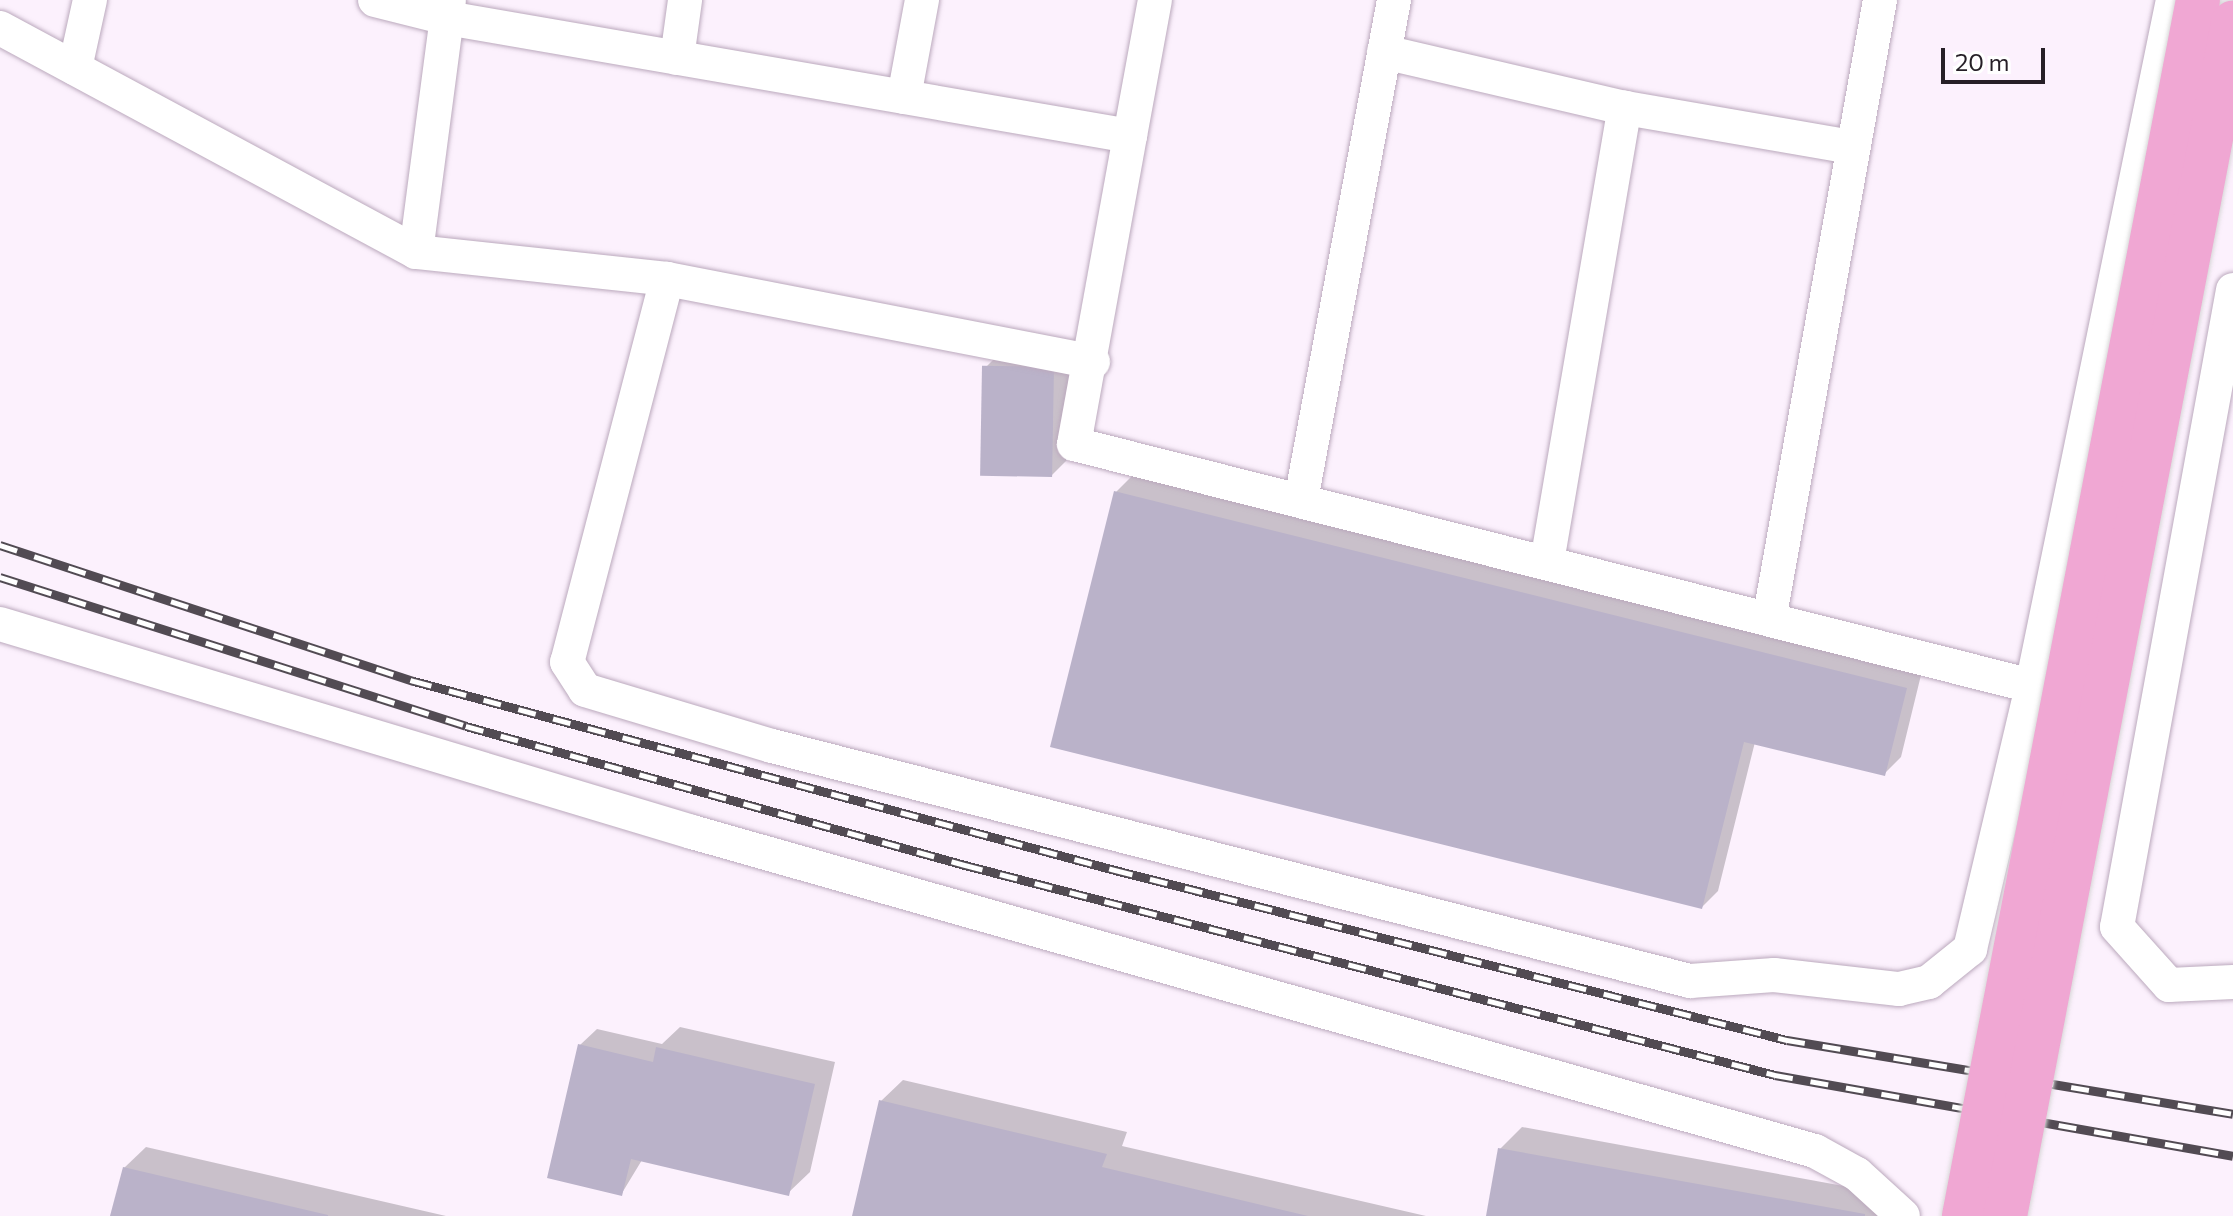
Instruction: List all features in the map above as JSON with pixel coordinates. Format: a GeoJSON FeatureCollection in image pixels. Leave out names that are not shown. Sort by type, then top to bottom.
{"type":"FeatureCollection","features":[{"type":"Feature","properties":{"kind":"main road"},"geometry":{"type":"LineString","coordinates":[[1964,1216],[2198,0]]}},
{"type":"Feature","properties":{"kind":"main road"},"geometry":{"type":"LineString","coordinates":[[2005,1216],[2233,23]]}},
{"type":"Feature","properties":{"kind":"street"},"geometry":{"type":"LineString","coordinates":[[75,68],[90,0]]}},
{"type":"Feature","properties":{"kind":"street"},"geometry":{"type":"LineString","coordinates":[[375,0],[448,9],[677,58],[1130,136]]}},
{"type":"Feature","properties":{"kind":"street"},"geometry":{"type":"LineString","coordinates":[[677,58],[685,0]]}},
{"type":"Feature","properties":{"kind":"street"},"geometry":{"type":"LineString","coordinates":[[904,97],[922,0]]}},
{"type":"Feature","properties":{"kind":"street"},"geometry":{"type":"LineString","coordinates":[[1155,0],[1093,362],[1074,444],[1770,615],[2032,686]]}},
{"type":"Feature","properties":{"kind":"street"},"geometry":{"type":"LineString","coordinates":[[1301,500],[1394,0]]}},
{"type":"Feature","properties":{"kind":"street"},"geometry":{"type":"LineString","coordinates":[[1770,615],[1851,147],[1880,0]]}},
{"type":"Feature","properties":{"kind":"street"},"geometry":{"type":"LineString","coordinates":[[667,279],[567,662],[585,690],[772,746],[1690,981],[1774,975],[1899,989],[1929,982],[1970,949],[2032,686],[2173,0]]}},
{"type":"Feature","properties":{"kind":"street"},"geometry":{"type":"LineString","coordinates":[[416,252],[448,9]]}},
{"type":"Feature","properties":{"kind":"street"},"geometry":{"type":"LineString","coordinates":[[0,28],[416,252],[667,279],[1093,362]]}},
{"type":"Feature","properties":{"kind":"street"},"geometry":{"type":"LineString","coordinates":[[1384,52],[1625,108],[1851,147]]}},
{"type":"Feature","properties":{"kind":"street"},"geometry":{"type":"LineString","coordinates":[[1547,562],[1625,108]]}},
{"type":"Feature","properties":{"kind":"street"},"geometry":{"type":"LineString","coordinates":[[2233,290],[2229,328],[2117,927],[2169,985],[2233,982]]}},
{"type":"Feature","properties":{"kind":"street"},"geometry":{"type":"LineString","coordinates":[[0,624],[692,832],[1815,1151],[1857,1174],[1903,1216]]}},
{"type":"Feature","properties":{"kind":"building"},"geometry":{"type":"Polygon","coordinates":[[[982,366],[1054,367],[1052,477],[980,476],[982,366]]]}},
{"type":"Feature","properties":{"kind":"building"},"geometry":{"type":"Polygon","coordinates":[[[1114,491],[1907,688],[1885,776],[1744,742],[1702,909],[1050,747],[1114,491]]]}},
{"type":"Feature","properties":{"kind":"building"},"geometry":{"type":"Polygon","coordinates":[[[578,1044],[653,1062],[656,1047],[815,1084],[789,1196],[631,1159],[622,1196],[547,1178],[578,1044]]]}},
{"type":"Feature","properties":{"kind":"building"},"geometry":{"type":"Polygon","coordinates":[[[879,1100],[1107,1154],[1102,1167],[1308,1216],[852,1216],[879,1100]]]}},
{"type":"Feature","properties":{"kind":"building"},"geometry":{"type":"Polygon","coordinates":[[[1498,1148],[1865,1214],[1865,1216],[1486,1216],[1498,1148]]]}},
{"type":"Feature","properties":{"kind":"building"},"geometry":{"type":"Polygon","coordinates":[[[123,1167],[328,1215],[328,1216],[110,1216],[123,1167]]]}},
{"type":"Feature","properties":{"kind":"railway"},"geometry":{"type":"LineString","coordinates":[[0,545],[414,681],[1115,870],[1787,1040],[2233,1114]]}},
{"type":"Feature","properties":{"kind":"railway"},"geometry":{"type":"LineString","coordinates":[[0,577],[466,726],[965,865],[1775,1075],[2233,1156]]}}]}
